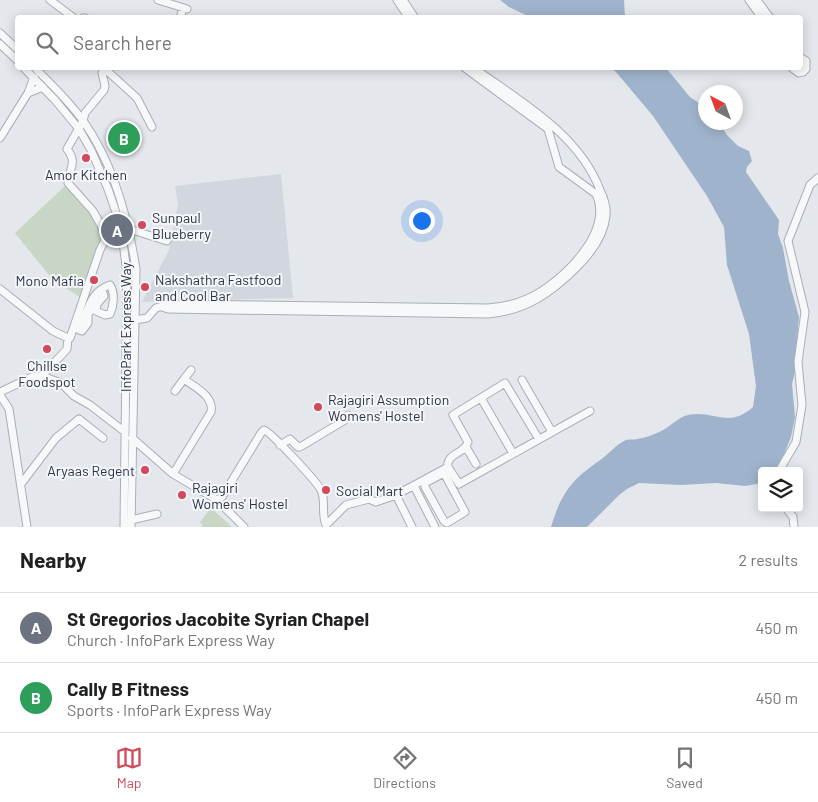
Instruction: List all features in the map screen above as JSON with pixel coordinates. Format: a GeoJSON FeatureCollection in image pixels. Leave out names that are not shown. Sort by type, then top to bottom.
{"type":"FeatureCollection","features":[{"type":"Feature","properties":{"kind":"street"},"geometry":{"type":"LineString","coordinates":[[50,0],[70,15]]}},
{"type":"Feature","properties":{"kind":"street"},"geometry":{"type":"LineString","coordinates":[[158,0],[185,8],[182,15]]}},
{"type":"Feature","properties":{"kind":"street"},"geometry":{"type":"LineString","coordinates":[[397,0],[407,15]]}},
{"type":"Feature","properties":{"kind":"street"},"geometry":{"type":"LineString","coordinates":[[403,0],[413,15]]}},
{"type":"Feature","properties":{"kind":"street"},"geometry":{"type":"LineString","coordinates":[[749,0],[760,15]]}},
{"type":"Feature","properties":{"kind":"street"},"geometry":{"type":"LineString","coordinates":[[757,0],[768,15]]}},
{"type":"Feature","properties":{"kind":"street"},"geometry":{"type":"LineString","coordinates":[[0,33],[15,47]]}},
{"type":"Feature","properties":{"kind":"street"},"geometry":{"type":"LineString","coordinates":[[0,44],[15,58]]}},
{"type":"Feature","properties":{"kind":"street"},"geometry":{"type":"LineString","coordinates":[[795,70],[799,73],[806,69],[806,61],[803,59]]}},
{"type":"Feature","properties":{"kind":"street","name":"InfoPark Express Way"},"geometry":{"type":"LineString","coordinates":[[26,70],[79,130],[108,189],[121,227],[127,273],[124,527]]}},
{"type":"Feature","properties":{"kind":"street","name":"InfoPark Express Way"},"geometry":{"type":"LineString","coordinates":[[36,70],[58,91],[83,121],[107,163],[123,203],[129,229],[136,269],[131,523]]}},
{"type":"Feature","properties":{"kind":"street"},"geometry":{"type":"LineString","coordinates":[[42,376],[67,349],[68,338],[70,338],[81,317],[94,295],[98,291],[110,286],[112,288],[113,307],[110,314],[105,315],[96,311],[97,304],[104,296],[103,293],[100,293],[88,315],[88,323],[82,331],[79,330],[81,317],[100,250],[105,240],[103,229],[93,211],[71,188],[68,182],[74,164],[72,154],[67,148],[79,130],[85,113],[104,90],[102,73],[104,70]]}},
{"type":"Feature","properties":{"kind":"street"},"geometry":{"type":"LineString","coordinates":[[107,70],[137,98],[152,127]]}},
{"type":"Feature","properties":{"kind":"street"},"geometry":{"type":"LineString","coordinates":[[135,320],[143,319],[156,308],[168,304],[503,307],[524,300],[552,283],[575,261],[593,238],[601,213],[598,198],[596,194],[559,167],[548,129],[468,70]]}},
{"type":"Feature","properties":{"kind":"street"},"geometry":{"type":"LineString","coordinates":[[162,307],[168,309],[488,314],[519,308],[548,293],[571,273],[594,246],[605,221],[604,200],[587,163],[565,137],[477,70]]}},
{"type":"Feature","properties":{"kind":"street"},"geometry":{"type":"LineString","coordinates":[[0,138],[28,94],[34,77]]}},
{"type":"Feature","properties":{"kind":"street"},"geometry":{"type":"LineString","coordinates":[[28,94],[43,88]]}},
{"type":"Feature","properties":{"kind":"street"},"geometry":{"type":"LineString","coordinates":[[781,467],[796,442],[802,405],[798,362],[805,312],[788,241],[810,185],[818,178]]}},
{"type":"Feature","properties":{"kind":"street"},"geometry":{"type":"LineString","coordinates":[[129,229],[167,241]]}},
{"type":"Feature","properties":{"kind":"street"},"geometry":{"type":"LineString","coordinates":[[0,288],[53,331],[68,338]]}},
{"type":"Feature","properties":{"kind":"street"},"geometry":{"type":"LineString","coordinates":[[175,391],[191,370]]}},
{"type":"Feature","properties":{"kind":"street"},"geometry":{"type":"LineString","coordinates":[[27,527],[9,409],[0,393],[34,376],[42,376],[61,383],[74,396],[90,405],[125,432]]}},
{"type":"Feature","properties":{"kind":"street"},"geometry":{"type":"LineString","coordinates":[[173,474],[208,419],[212,407],[207,396],[184,379]]}},
{"type":"Feature","properties":{"kind":"street"},"geometry":{"type":"LineString","coordinates":[[522,380],[552,432]]}},
{"type":"Feature","properties":{"kind":"street"},"geometry":{"type":"LineString","coordinates":[[445,470],[426,483],[425,487],[444,521],[447,523],[465,512],[445,470],[450,458],[466,447],[468,442],[453,415],[505,383],[537,436]]}},
{"type":"Feature","properties":{"kind":"street"},"geometry":{"type":"LineString","coordinates":[[481,398],[511,450]]}},
{"type":"Feature","properties":{"kind":"street"},"geometry":{"type":"LineString","coordinates":[[445,470],[459,484],[590,411]]}},
{"type":"Feature","properties":{"kind":"street"},"geometry":{"type":"LineString","coordinates":[[280,445],[290,439],[300,447],[345,420],[348,415]]}},
{"type":"Feature","properties":{"kind":"street"},"geometry":{"type":"LineString","coordinates":[[21,484],[56,438],[79,419],[104,438]]}},
{"type":"Feature","properties":{"kind":"street"},"geometry":{"type":"LineString","coordinates":[[217,500],[222,497],[264,430],[269,432],[314,479],[322,492],[323,518],[327,526],[346,505],[369,498],[376,502],[396,495],[445,470]]}},
{"type":"Feature","properties":{"kind":"street"},"geometry":{"type":"LineString","coordinates":[[132,438],[173,474],[217,500],[244,527]]}},
{"type":"Feature","properties":{"kind":"street"},"geometry":{"type":"LineString","coordinates":[[466,447],[476,464]]}},
{"type":"Feature","properties":{"kind":"street"},"geometry":{"type":"LineString","coordinates":[[414,486],[435,527]]}},
{"type":"Feature","properties":{"kind":"street"},"geometry":{"type":"LineString","coordinates":[[396,495],[412,527]]}},
{"type":"Feature","properties":{"kind":"street"},"geometry":{"type":"LineString","coordinates":[[789,512],[794,527]]}},
{"type":"Feature","properties":{"kind":"street"},"geometry":{"type":"LineString","coordinates":[[131,523],[157,514]]}},
{"type":"Feature","properties":{"kind":"shaded area"},"geometry":{"type":"Polygon","coordinates":[[[281,174],[293,298],[142,302],[169,250],[178,204],[175,186],[281,174]]]}},
{"type":"Feature","properties":{"kind":"green space"},"geometry":{"type":"Polygon","coordinates":[[[66,185],[86,209],[102,236],[80,297],[53,280],[15,233],[66,185]]]}},
{"type":"Feature","properties":{"kind":"green space"},"geometry":{"type":"Polygon","coordinates":[[[211,508],[232,527],[203,527],[200,522],[211,508]]]}},
{"type":"Feature","properties":{"kind":"water"},"geometry":{"type":"Polygon","coordinates":[[[500,0],[624,0],[625,15],[526,15],[509,7],[500,0]]]}},
{"type":"Feature","properties":{"kind":"water"},"geometry":{"type":"Polygon","coordinates":[[[613,70],[668,70],[690,97],[698,102],[698,130],[724,130],[738,146],[749,151],[752,161],[747,167],[746,172],[779,220],[778,234],[799,317],[796,368],[792,384],[795,417],[791,437],[779,467],[758,467],[758,484],[745,486],[716,483],[681,485],[639,483],[618,496],[587,527],[551,527],[563,497],[574,482],[626,440],[643,438],[657,433],[688,415],[697,414],[728,418],[736,417],[753,407],[756,386],[749,334],[727,265],[724,227],[707,196],[653,116],[613,70]]]}},
{"type":"Feature","properties":{"kind":"place","name":"Cally B Fitness"},"geometry":{"type":"Point","coordinates":[124,138]}},
{"type":"Feature","properties":{"kind":"place","name":"Amor Kitchen"},"geometry":{"type":"Point","coordinates":[86,158]}},
{"type":"Feature","properties":{"kind":"place","name":"Sunpaul Blueberry"},"geometry":{"type":"Point","coordinates":[142,225]}},
{"type":"Feature","properties":{"kind":"place","name":"St Gregorios Jacobite Syrian Chapel"},"geometry":{"type":"Point","coordinates":[117,230]}},
{"type":"Feature","properties":{"kind":"place","name":"Mono Mafia"},"geometry":{"type":"Point","coordinates":[94,280]}},
{"type":"Feature","properties":{"kind":"place","name":"Nakshathra Fastfood and Cool Bar"},"geometry":{"type":"Point","coordinates":[145,287]}},
{"type":"Feature","properties":{"kind":"place","name":"Chillse Foodspot"},"geometry":{"type":"Point","coordinates":[47,349]}},
{"type":"Feature","properties":{"kind":"place","name":"Rajagiri Assumption Womens' Hostel"},"geometry":{"type":"Point","coordinates":[318,407]}},
{"type":"Feature","properties":{"kind":"place","name":"Aryaas Regent"},"geometry":{"type":"Point","coordinates":[145,470]}},
{"type":"Feature","properties":{"kind":"place","name":"Social Mart"},"geometry":{"type":"Point","coordinates":[326,490]}},
{"type":"Feature","properties":{"kind":"place","name":"Rajagiri Womens' Hostel"},"geometry":{"type":"Point","coordinates":[182,495]}}]}
